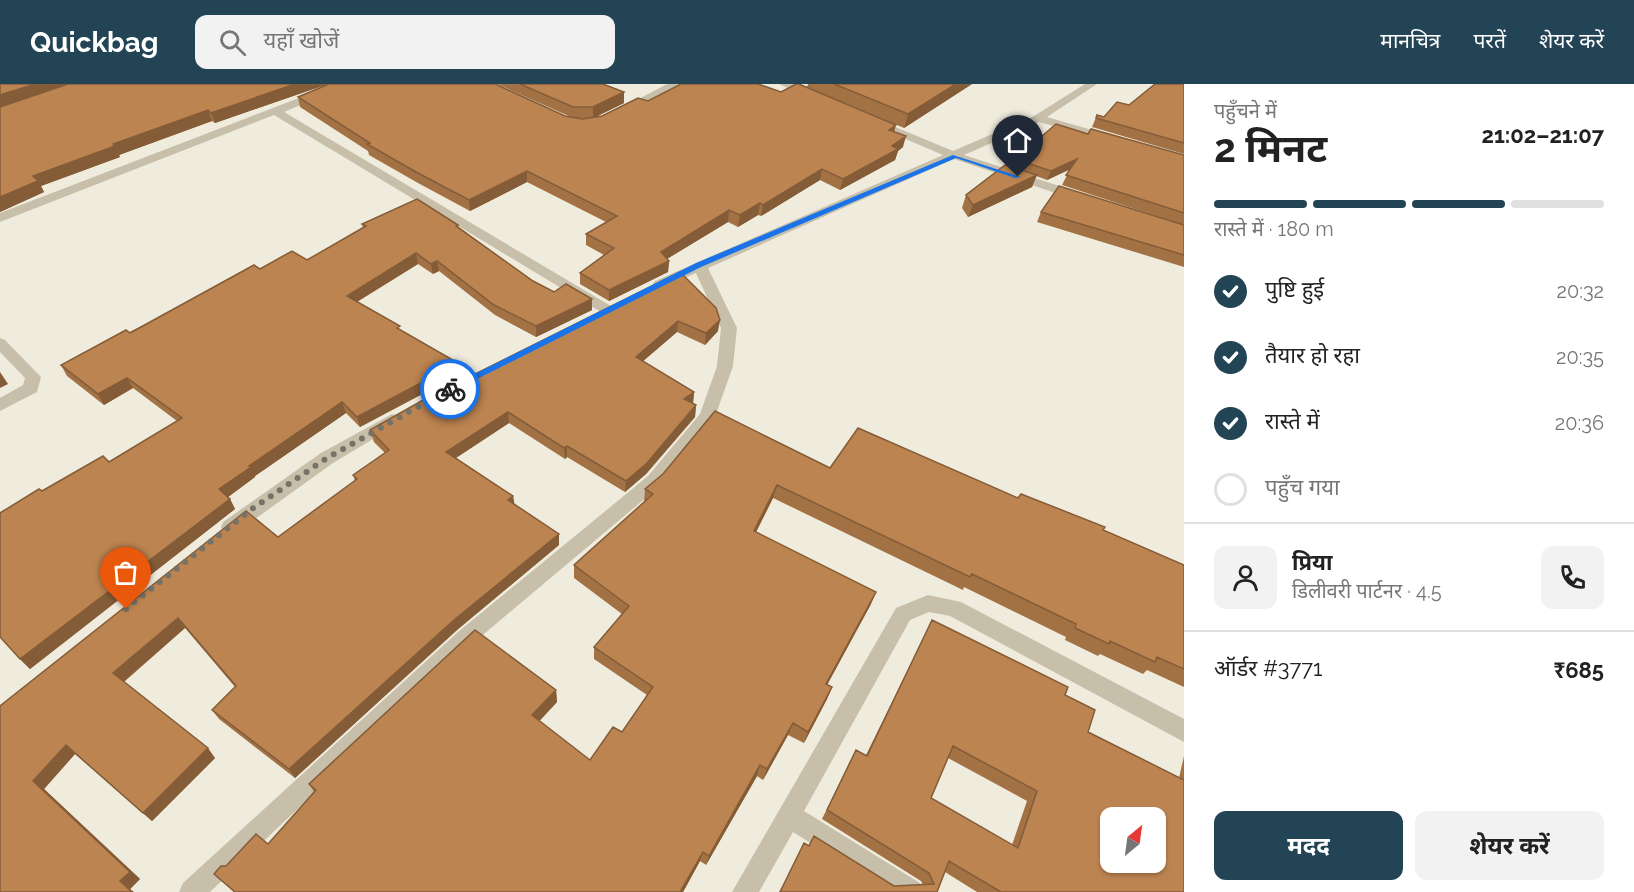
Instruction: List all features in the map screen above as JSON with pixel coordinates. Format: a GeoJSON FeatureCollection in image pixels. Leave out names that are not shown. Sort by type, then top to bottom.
{"type":"FeatureCollection","features":[{"type":"Feature","properties":{"kind":"street"},"geometry":{"type":"LineString","coordinates":[[0,218],[345,84]]}},
{"type":"Feature","properties":{"kind":"street"},"geometry":{"type":"LineString","coordinates":[[607,118],[675,84]]}},
{"type":"Feature","properties":{"kind":"street"},"geometry":{"type":"LineString","coordinates":[[784,84],[827,102]]}},
{"type":"Feature","properties":{"kind":"street"},"geometry":{"type":"LineString","coordinates":[[647,290],[699,265],[955,156],[1038,118],[1092,84]]}},
{"type":"Feature","properties":{"kind":"street"},"geometry":{"type":"LineString","coordinates":[[275,111],[611,307],[585,320]]}},
{"type":"Feature","properties":{"kind":"street"},"geometry":{"type":"LineString","coordinates":[[859,116],[955,156],[1097,203]]}},
{"type":"Feature","properties":{"kind":"street"},"geometry":{"type":"LineString","coordinates":[[1038,118],[1128,144]]}},
{"type":"Feature","properties":{"kind":"street"},"geometry":{"type":"LineString","coordinates":[[192,892],[465,638],[654,481],[708,416],[725,366],[729,327],[699,265]]}},
{"type":"Feature","properties":{"kind":"street"},"geometry":{"type":"LineString","coordinates":[[0,343],[33,377],[31,387],[23,394],[0,405]]}},
{"type":"Feature","properties":{"kind":"street"},"geometry":{"type":"LineString","coordinates":[[215,538],[252,509],[327,458],[409,410]]}},
{"type":"Feature","properties":{"kind":"street"},"geometry":{"type":"LineString","coordinates":[[745,892],[903,614],[928,603],[954,608],[1184,731]]}},
{"type":"Feature","properties":{"kind":"street"},"geometry":{"type":"LineString","coordinates":[[788,815],[911,892]]}},
{"type":"Feature","properties":{"kind":"building"},"geometry":{"type":"Polygon","coordinates":[[[0,84],[35,84],[0,95],[0,84]]]}},
{"type":"Feature","properties":{"kind":"building"},"geometry":{"type":"Polygon","coordinates":[[[68,84],[295,84],[211,113],[208,110],[113,144],[115,146],[33,176],[38,181],[0,197],[0,107],[68,84]]]}},
{"type":"Feature","properties":{"kind":"building"},"geometry":{"type":"Polygon","coordinates":[[[329,84],[495,84],[565,116],[582,119],[602,116],[638,98],[648,101],[681,84],[758,84],[781,92],[799,84],[896,125],[889,130],[906,136],[892,146],[898,149],[843,179],[822,169],[763,205],[760,203],[740,215],[729,210],[661,252],[669,261],[609,290],[580,273],[614,248],[586,234],[617,216],[527,171],[469,200],[367,144],[370,143],[298,97],[329,84]]]}},
{"type":"Feature","properties":{"kind":"building"},"geometry":{"type":"Polygon","coordinates":[[[520,84],[603,84],[624,92],[593,107],[573,107],[520,84]]]}},
{"type":"Feature","properties":{"kind":"building"},"geometry":{"type":"Polygon","coordinates":[[[834,84],[956,84],[908,114],[834,84]]]}},
{"type":"Feature","properties":{"kind":"building"},"geometry":{"type":"Polygon","coordinates":[[[1155,84],[1184,84],[1184,143],[1096,118],[1097,115],[1104,117],[1117,102],[1129,105],[1155,84]]]}},
{"type":"Feature","properties":{"kind":"building"},"geometry":{"type":"Polygon","coordinates":[[[1056,124],[1088,134],[1091,129],[1184,155],[1184,213],[1066,175],[1077,159],[1051,171],[1015,159],[1056,124]]]}},
{"type":"Feature","properties":{"kind":"building"},"geometry":{"type":"Polygon","coordinates":[[[1005,165],[1037,175],[973,205],[966,195],[1005,165]]]}},
{"type":"Feature","properties":{"kind":"building"},"geometry":{"type":"Polygon","coordinates":[[[1059,186],[1184,225],[1184,255],[1041,212],[1059,186]]]}},
{"type":"Feature","properties":{"kind":"building"},"geometry":{"type":"Polygon","coordinates":[[[417,199],[458,225],[456,226],[533,281],[554,292],[566,284],[592,299],[536,326],[494,305],[437,261],[431,264],[416,253],[347,296],[458,363],[357,417],[342,402],[219,489],[230,499],[20,659],[0,637],[0,513],[39,489],[42,491],[103,456],[109,462],[182,418],[127,378],[98,394],[61,365],[126,330],[130,333],[254,265],[260,269],[292,251],[307,260],[366,226],[362,224],[417,199]]]}},
{"type":"Feature","properties":{"kind":"building"},"geometry":{"type":"Polygon","coordinates":[[[680,272],[716,308],[720,320],[706,333],[678,321],[636,357],[694,392],[684,399],[696,405],[647,463],[626,481],[567,446],[564,448],[508,412],[446,452],[513,496],[508,500],[559,534],[454,620],[289,769],[212,710],[236,686],[178,618],[113,673],[208,748],[143,813],[66,745],[33,781],[130,872],[120,881],[132,892],[0,892],[0,706],[246,511],[278,537],[357,479],[353,475],[389,450],[370,430],[425,399],[680,272]]]}},
{"type":"Feature","properties":{"kind":"building"},"geometry":{"type":"Polygon","coordinates":[[[715,411],[830,468],[858,428],[1018,498],[1021,494],[1105,527],[1103,530],[1184,565],[1184,669],[1157,657],[1155,662],[1110,641],[1109,644],[1075,628],[1076,624],[972,574],[970,577],[777,485],[754,531],[876,592],[826,684],[832,687],[808,732],[793,723],[767,769],[760,765],[709,856],[703,852],[680,892],[235,892],[214,874],[221,866],[226,866],[256,834],[268,844],[316,790],[309,784],[475,630],[556,690],[532,715],[590,760],[613,727],[622,732],[653,687],[594,647],[629,606],[574,565],[653,494],[645,489],[663,474],[715,411]]]}},
{"type":"Feature","properties":{"kind":"building"},"geometry":{"type":"Polygon","coordinates":[[[932,620],[1068,687],[1065,695],[1095,710],[1088,732],[1184,780],[1184,892],[1001,892],[949,861],[937,892],[780,892],[804,843],[809,846],[814,836],[894,886],[934,884],[929,873],[827,810],[856,750],[867,756],[932,620]],[[953,746],[931,798],[1018,848],[1037,791],[953,746]]]}},
{"type":"Feature","properties":{"kind":"way so far"},"geometry":{"type":"LineString","coordinates":[[126,609],[252,509],[327,458],[450,389]]}},
{"type":"Feature","properties":{"kind":"route"},"geometry":{"type":"LineString","coordinates":[[450,389],[606,309],[699,265],[955,156],[1018,177]]}}]}
